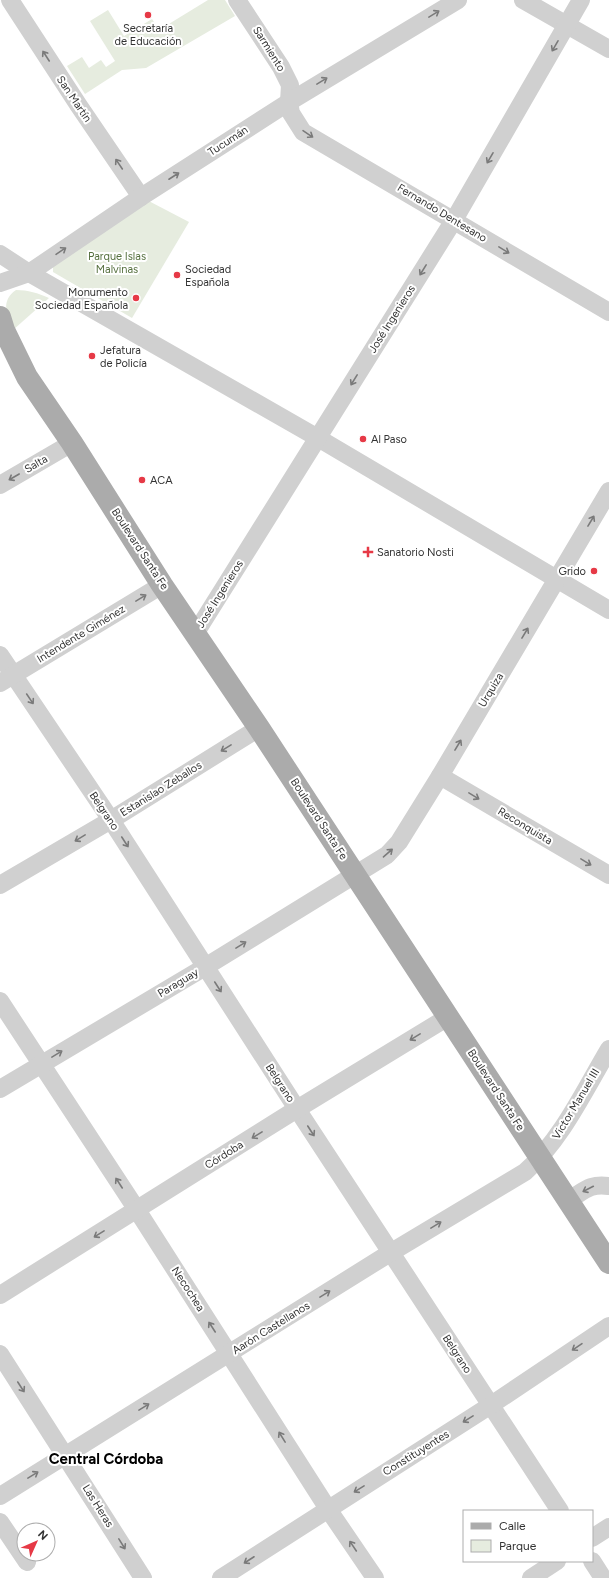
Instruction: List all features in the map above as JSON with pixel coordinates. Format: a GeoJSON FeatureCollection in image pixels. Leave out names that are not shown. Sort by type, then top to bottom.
{"type":"FeatureCollection","features":[{"type":"Feature","properties":{"kind":"main road","name":"Boulevard Santa Fe"},"geometry":{"type":"LineString","coordinates":[[0,317],[4,330],[27,377],[72,444],[162,585],[260,728],[540,1159],[569,1200],[609,1262]]}},
{"type":"Feature","properties":{"kind":"main road","name":"Boulevard Santa Fe"},"geometry":{"type":"LineString","coordinates":[[0,347],[10,360],[27,377]]}},
{"type":"Feature","properties":{"kind":"street","name":"San Martín"},"geometry":{"type":"LineString","coordinates":[[10,0],[141,197]]}},
{"type":"Feature","properties":{"kind":"street","name":"Sarmiento"},"geometry":{"type":"LineString","coordinates":[[237,0],[281,67],[290,85],[289,102]]}},
{"type":"Feature","properties":{"kind":"street","name":"Tucumán"},"geometry":{"type":"LineString","coordinates":[[0,283],[29,273],[141,197],[289,102],[458,0]]}},
{"type":"Feature","properties":{"kind":"street"},"geometry":{"type":"LineString","coordinates":[[523,0],[609,49]]}},
{"type":"Feature","properties":{"kind":"street","name":"José Ingenieros"},"geometry":{"type":"LineString","coordinates":[[195,634],[454,220],[582,0]]}},
{"type":"Feature","properties":{"kind":"street","name":"Fernando Dentesano"},"geometry":{"type":"LineString","coordinates":[[289,102],[291,113],[303,132],[609,312]]}},
{"type":"Feature","properties":{"kind":"street"},"geometry":{"type":"LineString","coordinates":[[0,254],[29,273],[318,438],[609,610]]}},
{"type":"Feature","properties":{"kind":"street","name":"Salta"},"geometry":{"type":"LineString","coordinates":[[0,485],[72,444]]}},
{"type":"Feature","properties":{"kind":"street","name":"Urquiza"},"geometry":{"type":"LineString","coordinates":[[355,874],[387,855],[399,842],[440,776],[609,491]]}},
{"type":"Feature","properties":{"kind":"street","name":"Intendente Giménez"},"geometry":{"type":"LineString","coordinates":[[7,679],[162,585]]}},
{"type":"Feature","properties":{"kind":"street","name":"Belgrano"},"geometry":{"type":"LineString","coordinates":[[0,655],[7,679],[111,820],[390,1253],[559,1510]]}},
{"type":"Feature","properties":{"kind":"street","name":"Estanislao Zeballos"},"geometry":{"type":"LineString","coordinates":[[0,885],[111,820],[260,728]]}},
{"type":"Feature","properties":{"kind":"street","name":"Reconquista"},"geometry":{"type":"LineString","coordinates":[[440,776],[609,876]]}},
{"type":"Feature","properties":{"kind":"street","name":"Paraguay"},"geometry":{"type":"LineString","coordinates":[[0,1089],[205,967],[355,874]]}},
{"type":"Feature","properties":{"kind":"street","name":"Necochea"},"geometry":{"type":"LineString","coordinates":[[0,1001],[137,1210],[328,1509],[375,1578]]}},
{"type":"Feature","properties":{"kind":"street","name":"Córdoba"},"geometry":{"type":"LineString","coordinates":[[0,1295],[297,1109],[448,1017]]}},
{"type":"Feature","properties":{"kind":"street","name":"Victor Manuel III"},"geometry":{"type":"LineString","coordinates":[[540,1159],[557,1136],[609,1048]]}},
{"type":"Feature","properties":{"kind":"street","name":"Aarón Castellanos"},"geometry":{"type":"LineString","coordinates":[[0,1496],[390,1253],[526,1172],[540,1159]]}},
{"type":"Feature","properties":{"kind":"street"},"geometry":{"type":"LineString","coordinates":[[569,1200],[588,1188],[598,1184],[609,1186]]}},
{"type":"Feature","properties":{"kind":"street","name":"Constituyentes"},"geometry":{"type":"LineString","coordinates":[[221,1578],[491,1405],[609,1326]]}},
{"type":"Feature","properties":{"kind":"street","name":"Las Heras"},"geometry":{"type":"LineString","coordinates":[[0,1354],[143,1578]]}},
{"type":"Feature","properties":{"kind":"street"},"geometry":{"type":"LineString","coordinates":[[0,1522],[16,1546]]}},
{"type":"Feature","properties":{"kind":"street"},"geometry":{"type":"LineString","coordinates":[[593,1537],[609,1527]]}},
{"type":"Feature","properties":{"kind":"street"},"geometry":{"type":"LineString","coordinates":[[531,1578],[555,1562]]}},
{"type":"Feature","properties":{"kind":"street"},"geometry":{"type":"LineString","coordinates":[[593,1562],[603,1578]]}},
{"type":"Feature","properties":{"kind":"green space"},"geometry":{"type":"Polygon","coordinates":[[[208,0],[225,0],[235,16],[146,68],[122,70],[85,94],[67,66],[82,57],[89,68],[101,60],[106,67],[115,61],[90,21],[108,10],[124,36],[152,19],[159,30],[208,0]]]}},
{"type":"Feature","properties":{"kind":"green space","name":"Parque Islas Malvinas"},"geometry":{"type":"Polygon","coordinates":[[[143,198],[189,222],[132,318],[53,272],[53,262],[143,198]]]}},
{"type":"Feature","properties":{"kind":"green space"},"geometry":{"type":"Polygon","coordinates":[[[16,290],[33,292],[49,298],[13,330],[7,314],[6,304],[11,294],[16,290]]]}},
{"type":"Feature","properties":{"kind":"place","name":"Secretaría de Educación"},"geometry":{"type":"Point","coordinates":[148,15]}},
{"type":"Feature","properties":{"kind":"place","name":"Sociedad Española"},"geometry":{"type":"Point","coordinates":[177,275]}},
{"type":"Feature","properties":{"kind":"place","name":"Monumento Sociedad Española"},"geometry":{"type":"Point","coordinates":[136,298]}},
{"type":"Feature","properties":{"kind":"place","name":"Jefatura de Policía"},"geometry":{"type":"Point","coordinates":[92,356]}},
{"type":"Feature","properties":{"kind":"place","name":"Al Paso"},"geometry":{"type":"Point","coordinates":[363,439]}},
{"type":"Feature","properties":{"kind":"place","name":"ACA"},"geometry":{"type":"Point","coordinates":[142,480]}},
{"type":"Feature","properties":{"kind":"place","name":"Sanatorio Nosti"},"geometry":{"type":"Point","coordinates":[368,552]}},
{"type":"Feature","properties":{"kind":"place","name":"Grido"},"geometry":{"type":"Point","coordinates":[594,571]}},
{"type":"Feature","properties":{"kind":"district","name":"Central Córdoba"},"geometry":{"type":"Point","coordinates":[106,1459]}}]}
